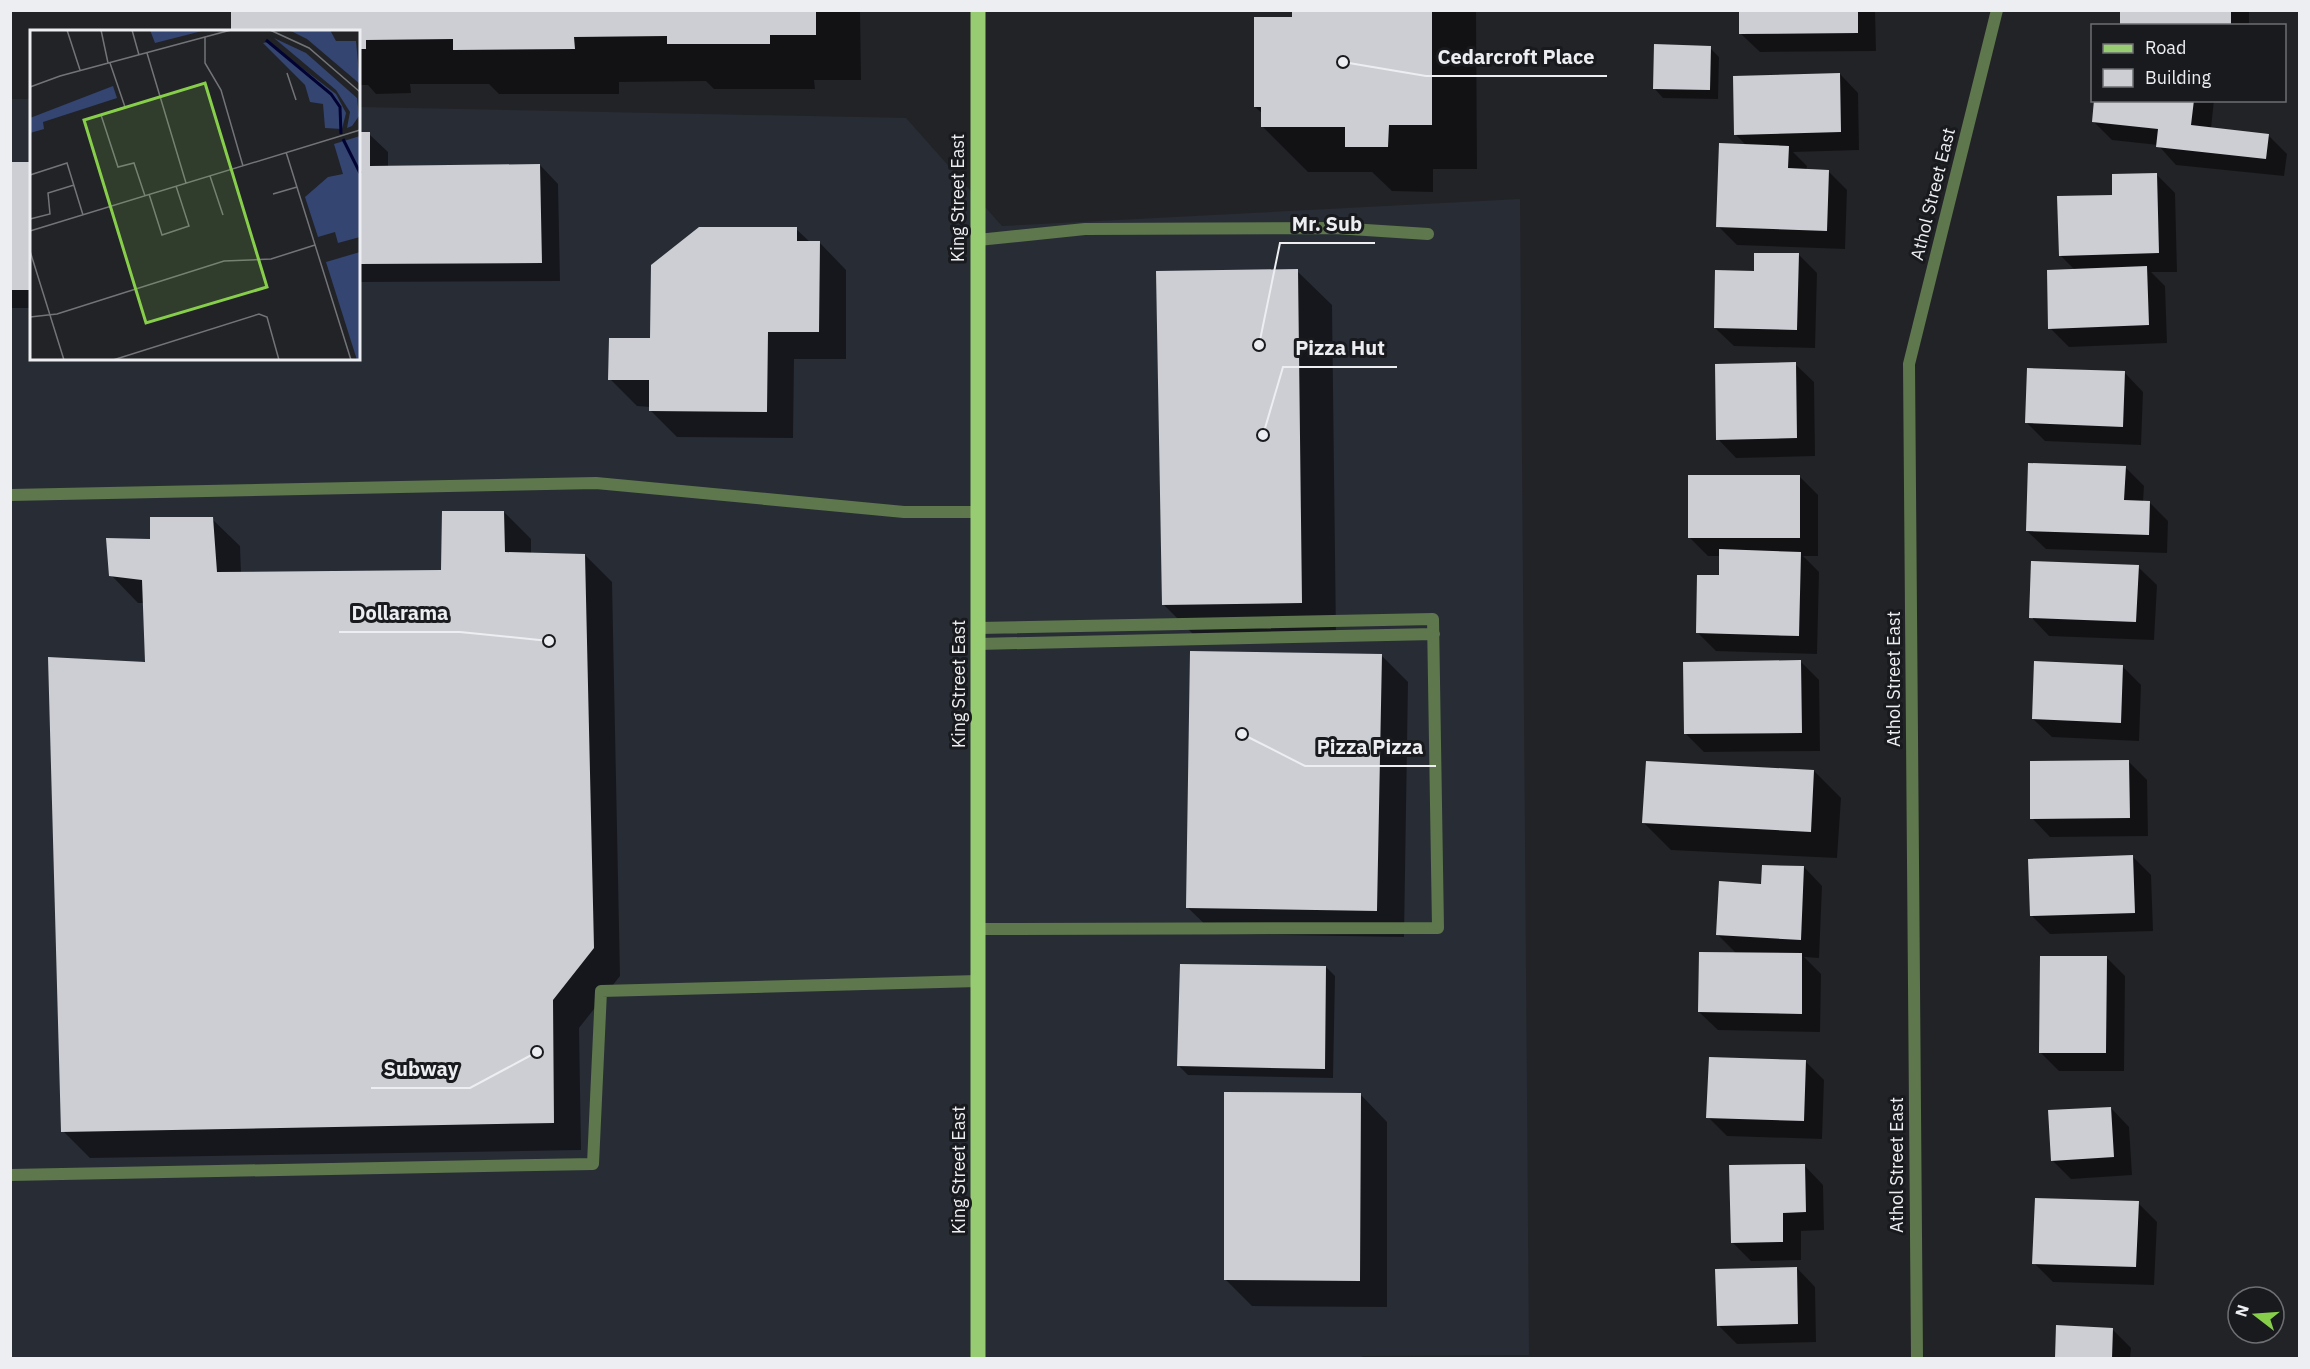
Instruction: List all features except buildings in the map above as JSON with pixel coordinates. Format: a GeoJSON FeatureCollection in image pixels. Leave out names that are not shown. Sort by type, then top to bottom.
{"type":"FeatureCollection","features":[{"type":"Feature","properties":{"kind":"main road","name":"King Street East"},"geometry":{"type":"LineString","coordinates":[[978,10],[978,1359]]}},
{"type":"Feature","properties":{"kind":"street","name":"Athol Street East"},"geometry":{"type":"LineString","coordinates":[[1917,1359],[1909,364],[1997,10]]}},
{"type":"Feature","properties":{"kind":"street"},"geometry":{"type":"LineString","coordinates":[[978,240],[1085,229],[1335,228],[1428,234]]}},
{"type":"Feature","properties":{"kind":"street"},"geometry":{"type":"LineString","coordinates":[[10,495],[596,483],[904,512],[978,512]]}},
{"type":"Feature","properties":{"kind":"street"},"geometry":{"type":"LineString","coordinates":[[978,628],[1433,619],[1438,928],[978,929]]}},
{"type":"Feature","properties":{"kind":"street"},"geometry":{"type":"LineString","coordinates":[[978,644],[1434,634]]}},
{"type":"Feature","properties":{"kind":"street"},"geometry":{"type":"LineString","coordinates":[[10,1175],[593,1164],[601,991],[978,981]]}},
{"type":"Feature","properties":{"kind":"shaded area"},"geometry":{"type":"Polygon","coordinates":[[[11,99],[30,99],[30,360],[360,360],[360,107],[906,118],[1002,226],[1520,199],[1529,1355],[1362,1356],[1361,1358],[11,1358],[11,99]]]}},
{"type":"Feature","properties":{"kind":"place","name":"Cedarcroft Place"},"geometry":{"type":"Point","coordinates":[1343,62]}},
{"type":"Feature","properties":{"kind":"place","name":"Mr. Sub"},"geometry":{"type":"Point","coordinates":[1259,345]}},
{"type":"Feature","properties":{"kind":"place","name":"Pizza Hut"},"geometry":{"type":"Point","coordinates":[1263,435]}},
{"type":"Feature","properties":{"kind":"place","name":"Dollarama"},"geometry":{"type":"Point","coordinates":[549,641]}},
{"type":"Feature","properties":{"kind":"place","name":"Pizza Pizza"},"geometry":{"type":"Point","coordinates":[1242,734]}},
{"type":"Feature","properties":{"kind":"place","name":"Subway"},"geometry":{"type":"Point","coordinates":[537,1052]}}]}
